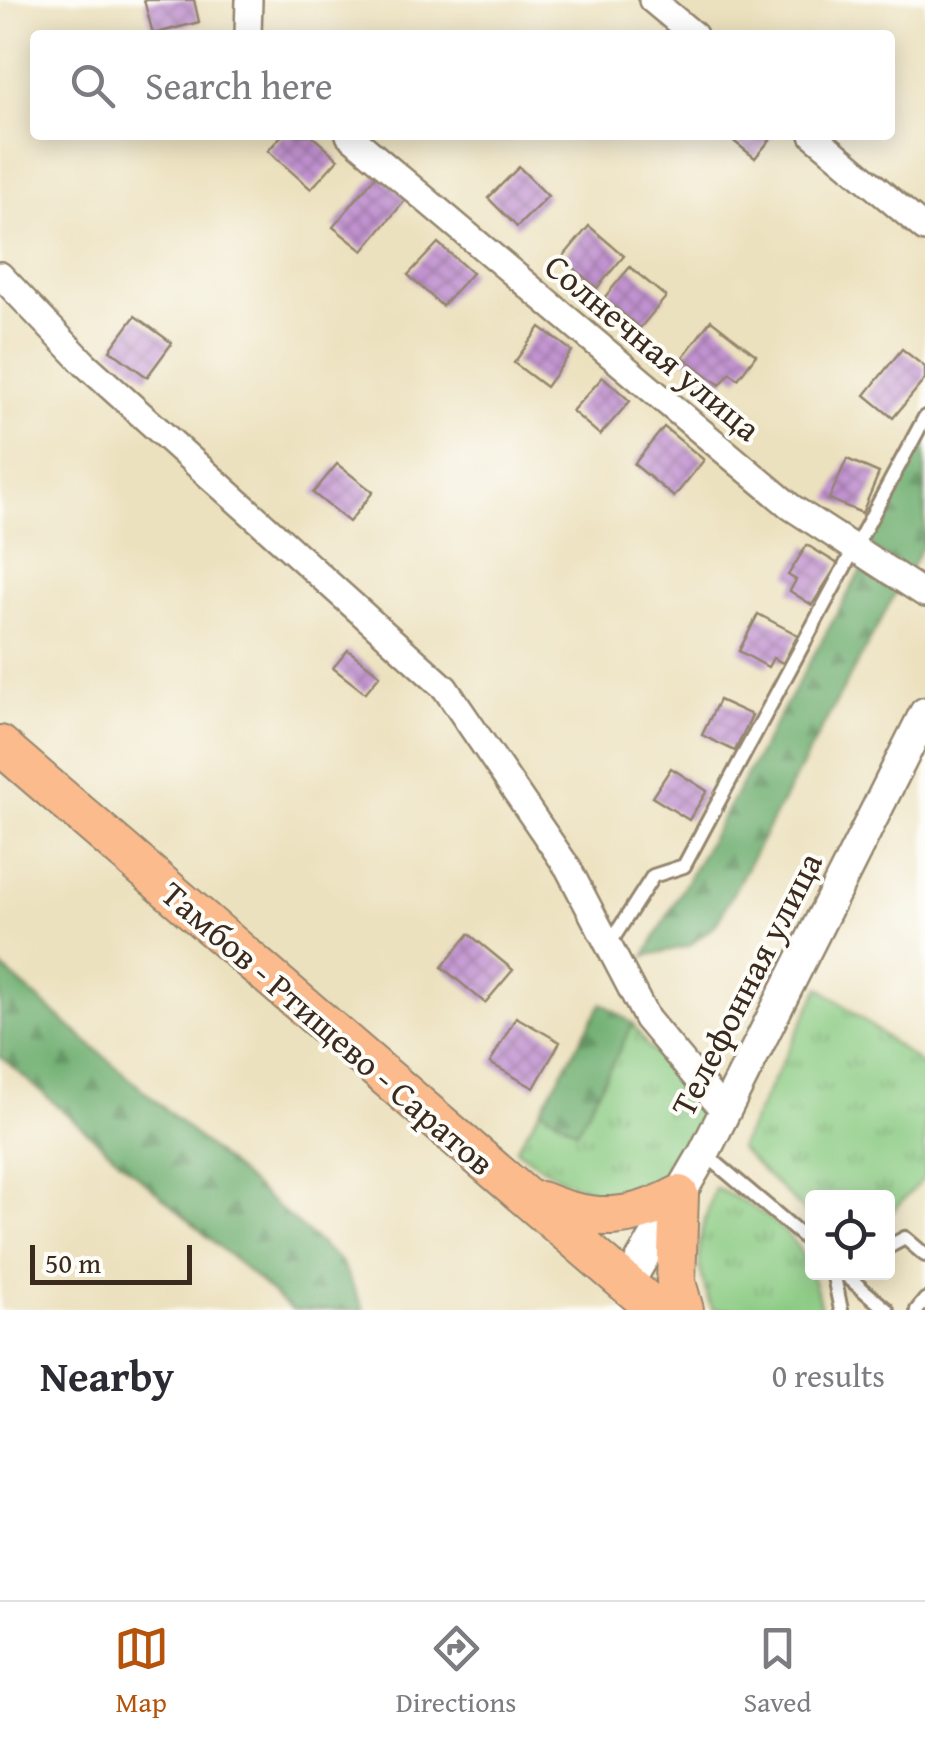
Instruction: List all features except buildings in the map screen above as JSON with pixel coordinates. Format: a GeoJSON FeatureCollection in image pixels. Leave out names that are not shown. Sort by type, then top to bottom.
{"type":"FeatureCollection","features":[{"type":"Feature","properties":{"kind":"main road","name":"Тамбов - Ртищево - Саратов"},"geometry":{"type":"LineString","coordinates":[[0,746],[656,1310]]}},
{"type":"Feature","properties":{"kind":"main road"},"geometry":{"type":"LineString","coordinates":[[520,1192],[558,1208],[608,1219],[654,1208],[679,1195],[676,1282],[684,1310]]}},
{"type":"Feature","properties":{"kind":"street"},"geometry":{"type":"LineString","coordinates":[[248,30],[249,0]]}},
{"type":"Feature","properties":{"kind":"street"},"geometry":{"type":"LineString","coordinates":[[652,0],[688,30]]}},
{"type":"Feature","properties":{"kind":"street","name":"Солнечная улица"},"geometry":{"type":"LineString","coordinates":[[355,140],[681,419],[791,507],[925,594]]}},
{"type":"Feature","properties":{"kind":"street"},"geometry":{"type":"LineString","coordinates":[[819,140],[925,229]]}},
{"type":"Feature","properties":{"kind":"street"},"geometry":{"type":"LineString","coordinates":[[0,275],[85,364],[446,688],[568,868],[647,1019],[723,1110]]}},
{"type":"Feature","properties":{"kind":"street","name":"Телефонная улица"},"geometry":{"type":"LineString","coordinates":[[627,1285],[704,1153],[925,713]]}},
{"type":"Feature","properties":{"kind":"lane"},"geometry":{"type":"LineString","coordinates":[[610,943],[653,876],[684,866],[925,417]]}},
{"type":"Feature","properties":{"kind":"lane"},"geometry":{"type":"LineString","coordinates":[[704,1153],[805,1238]]}},
{"type":"Feature","properties":{"kind":"lane"},"geometry":{"type":"LineString","coordinates":[[895,1243],[904,1238],[925,1255]]}},
{"type":"Feature","properties":{"kind":"lane"},"geometry":{"type":"LineString","coordinates":[[835,1280],[841,1310]]}},
{"type":"Feature","properties":{"kind":"lane"},"geometry":{"type":"LineString","coordinates":[[855,1280],[886,1310]]}},
{"type":"Feature","properties":{"kind":"lane"},"geometry":{"type":"LineString","coordinates":[[918,1310],[925,1300]]}},
{"type":"Feature","properties":{"kind":"green space"},"geometry":{"type":"Polygon","coordinates":[[[925,435],[925,541],[909,572],[868,545],[925,435]]]}},
{"type":"Feature","properties":{"kind":"green space"},"geometry":{"type":"Polygon","coordinates":[[[862,569],[897,590],[716,924],[689,946],[645,956],[862,569]]]}},
{"type":"Feature","properties":{"kind":"green space"},"geometry":{"type":"Polygon","coordinates":[[[0,966],[341,1262],[364,1310],[292,1310],[0,1056],[0,966]]]}},
{"type":"Feature","properties":{"kind":"green space"},"geometry":{"type":"Polygon","coordinates":[[[820,987],[925,1067],[925,1177],[895,1209],[895,1190],[805,1190],[805,1212],[739,1148],[820,987]]]}},
{"type":"Feature","properties":{"kind":"green space"},"geometry":{"type":"Polygon","coordinates":[[[602,1003],[633,1024],[577,1131],[541,1109],[602,1003]]]}},
{"type":"Feature","properties":{"kind":"green space"},"geometry":{"type":"Polygon","coordinates":[[[633,1024],[647,1046],[708,1108],[687,1150],[666,1178],[639,1193],[601,1194],[564,1180],[516,1149],[541,1109],[577,1130],[633,1024]]]}},
{"type":"Feature","properties":{"kind":"green space"},"geometry":{"type":"Polygon","coordinates":[[[715,1188],[773,1222],[788,1235],[805,1260],[805,1280],[814,1280],[821,1310],[713,1310],[699,1262],[704,1222],[715,1188]]]}}]}
